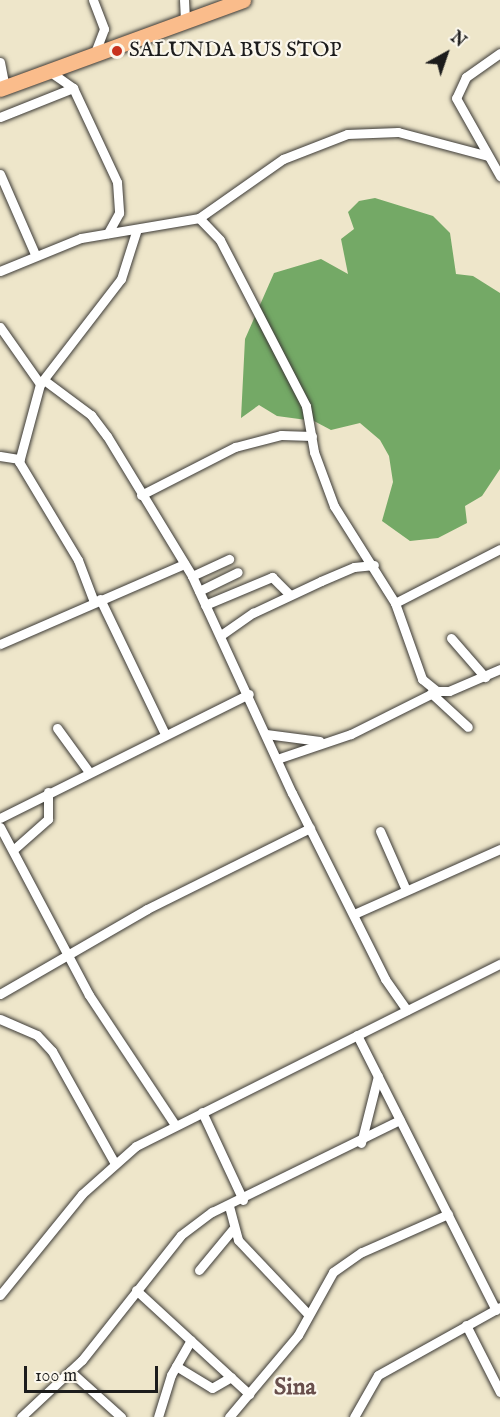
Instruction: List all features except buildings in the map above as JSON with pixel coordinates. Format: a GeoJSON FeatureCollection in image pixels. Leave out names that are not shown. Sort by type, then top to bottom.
{"type":"FeatureCollection","features":[{"type":"Feature","properties":{"kind":"highway"},"geometry":{"type":"LineString","coordinates":[[2,88],[95,52],[243,0]]}},
{"type":"Feature","properties":{"kind":"street"},"geometry":{"type":"LineString","coordinates":[[93,0],[104,29],[95,52]]}},
{"type":"Feature","properties":{"kind":"street"},"geometry":{"type":"LineString","coordinates":[[184,0],[185,22]]}},
{"type":"Feature","properties":{"kind":"street"},"geometry":{"type":"LineString","coordinates":[[500,53],[456,89],[456,98],[500,176]]}},
{"type":"Feature","properties":{"kind":"street"},"geometry":{"type":"LineString","coordinates":[[0,62],[2,88]]}},
{"type":"Feature","properties":{"kind":"street"},"geometry":{"type":"LineString","coordinates":[[49,71],[73,88],[120,193],[119,213],[108,233]]}},
{"type":"Feature","properties":{"kind":"street"},"geometry":{"type":"LineString","coordinates":[[0,117],[73,88]]}},
{"type":"Feature","properties":{"kind":"street"},"geometry":{"type":"LineString","coordinates":[[0,271],[35,254],[108,233],[199,218],[283,159],[347,134],[398,132],[488,156]]}},
{"type":"Feature","properties":{"kind":"street"},"geometry":{"type":"LineString","coordinates":[[0,174],[35,254]]}},
{"type":"Feature","properties":{"kind":"street"},"geometry":{"type":"LineString","coordinates":[[199,218],[227,252],[306,406],[312,436],[334,506],[374,565],[395,603],[414,664],[434,692],[468,727]]}},
{"type":"Feature","properties":{"kind":"street"},"geometry":{"type":"LineString","coordinates":[[137,229],[121,279],[42,382],[20,459],[78,560],[164,732]]}},
{"type":"Feature","properties":{"kind":"street"},"geometry":{"type":"LineString","coordinates":[[0,327],[42,382],[91,415],[192,576],[222,635],[310,828],[407,1010]]}},
{"type":"Feature","properties":{"kind":"street"},"geometry":{"type":"LineString","coordinates":[[141,495],[235,447],[281,435],[312,436]]}},
{"type":"Feature","properties":{"kind":"street"},"geometry":{"type":"LineString","coordinates":[[0,456],[20,459]]}},
{"type":"Feature","properties":{"kind":"street"},"geometry":{"type":"LineString","coordinates":[[395,603],[500,549]]}},
{"type":"Feature","properties":{"kind":"street"},"geometry":{"type":"LineString","coordinates":[[192,576],[229,559]]}},
{"type":"Feature","properties":{"kind":"street"},"geometry":{"type":"LineString","coordinates":[[0,644],[184,564]]}},
{"type":"Feature","properties":{"kind":"street"},"geometry":{"type":"LineString","coordinates":[[222,635],[290,595],[354,567],[374,565]]}},
{"type":"Feature","properties":{"kind":"street"},"geometry":{"type":"LineString","coordinates":[[199,591],[238,573]]}},
{"type":"Feature","properties":{"kind":"street"},"geometry":{"type":"LineString","coordinates":[[205,605],[272,578],[290,595]]}},
{"type":"Feature","properties":{"kind":"street"},"geometry":{"type":"LineString","coordinates":[[451,638],[487,676],[500,678]]}},
{"type":"Feature","properties":{"kind":"street"},"geometry":{"type":"LineString","coordinates":[[277,759],[325,741],[434,692],[487,676],[500,669]]}},
{"type":"Feature","properties":{"kind":"street"},"geometry":{"type":"LineString","coordinates":[[0,818],[164,732],[249,694]]}},
{"type":"Feature","properties":{"kind":"street"},"geometry":{"type":"LineString","coordinates":[[57,728],[89,772]]}},
{"type":"Feature","properties":{"kind":"street"},"geometry":{"type":"LineString","coordinates":[[266,734],[325,741]]}},
{"type":"Feature","properties":{"kind":"street"},"geometry":{"type":"LineString","coordinates":[[13,850],[48,819],[48,792]]}},
{"type":"Feature","properties":{"kind":"street"},"geometry":{"type":"LineString","coordinates":[[0,826],[89,995],[175,1125]]}},
{"type":"Feature","properties":{"kind":"street"},"geometry":{"type":"LineString","coordinates":[[0,994],[69,955],[310,828]]}},
{"type":"Feature","properties":{"kind":"street"},"geometry":{"type":"LineString","coordinates":[[380,831],[406,890]]}},
{"type":"Feature","properties":{"kind":"street"},"geometry":{"type":"LineString","coordinates":[[354,914],[500,849]]}},
{"type":"Feature","properties":{"kind":"street"},"geometry":{"type":"LineString","coordinates":[[0,1295],[114,1162],[175,1125],[500,964]]}},
{"type":"Feature","properties":{"kind":"street"},"geometry":{"type":"LineString","coordinates":[[0,1018],[37,1035],[63,1065],[114,1162]]}},
{"type":"Feature","properties":{"kind":"street"},"geometry":{"type":"LineString","coordinates":[[354,1417],[378,1375],[498,1308],[357,1035]]}},
{"type":"Feature","properties":{"kind":"street"},"geometry":{"type":"LineString","coordinates":[[361,1143],[378,1076]]}},
{"type":"Feature","properties":{"kind":"street"},"geometry":{"type":"LineString","coordinates":[[202,1112],[243,1200]]}},
{"type":"Feature","properties":{"kind":"street"},"geometry":{"type":"LineString","coordinates":[[21,1417],[70,1371],[181,1235],[229,1206],[361,1143],[400,1120]]}},
{"type":"Feature","properties":{"kind":"street"},"geometry":{"type":"LineString","coordinates":[[229,1206],[233,1229],[308,1314]]}},
{"type":"Feature","properties":{"kind":"street"},"geometry":{"type":"LineString","coordinates":[[229,1417],[298,1335],[308,1314],[345,1262],[448,1214]]}},
{"type":"Feature","properties":{"kind":"street"},"geometry":{"type":"LineString","coordinates":[[199,1270],[233,1229]]}},
{"type":"Feature","properties":{"kind":"street"},"geometry":{"type":"LineString","coordinates":[[136,1290],[249,1394]]}},
{"type":"Feature","properties":{"kind":"street"},"geometry":{"type":"LineString","coordinates":[[466,1324],[500,1392]]}},
{"type":"Feature","properties":{"kind":"street"},"geometry":{"type":"LineString","coordinates":[[158,1417],[176,1366],[191,1340]]}},
{"type":"Feature","properties":{"kind":"street"},"geometry":{"type":"LineString","coordinates":[[176,1366],[212,1388],[231,1377]]}},
{"type":"Feature","properties":{"kind":"street"},"geometry":{"type":"LineString","coordinates":[[70,1371],[121,1417]]}},
{"type":"Feature","properties":{"kind":"green space"},"geometry":{"type":"Polygon","coordinates":[[[375,198],[433,216],[450,233],[456,274],[473,276],[500,293],[500,469],[482,496],[465,506],[467,523],[438,538],[410,541],[382,521],[393,482],[389,456],[380,440],[360,423],[331,430],[314,421],[277,416],[259,405],[241,418],[245,339],[274,273],[321,259],[348,274],[341,239],[354,229],[348,212],[359,201],[375,198]]]}},
{"type":"Feature","properties":{"kind":"place","name":"SALUNDA BUS STOP"},"geometry":{"type":"Point","coordinates":[117,51]}},
{"type":"Feature","properties":{"kind":"district","name":"Sina"},"geometry":{"type":"Point","coordinates":[295,1388]}}]}
